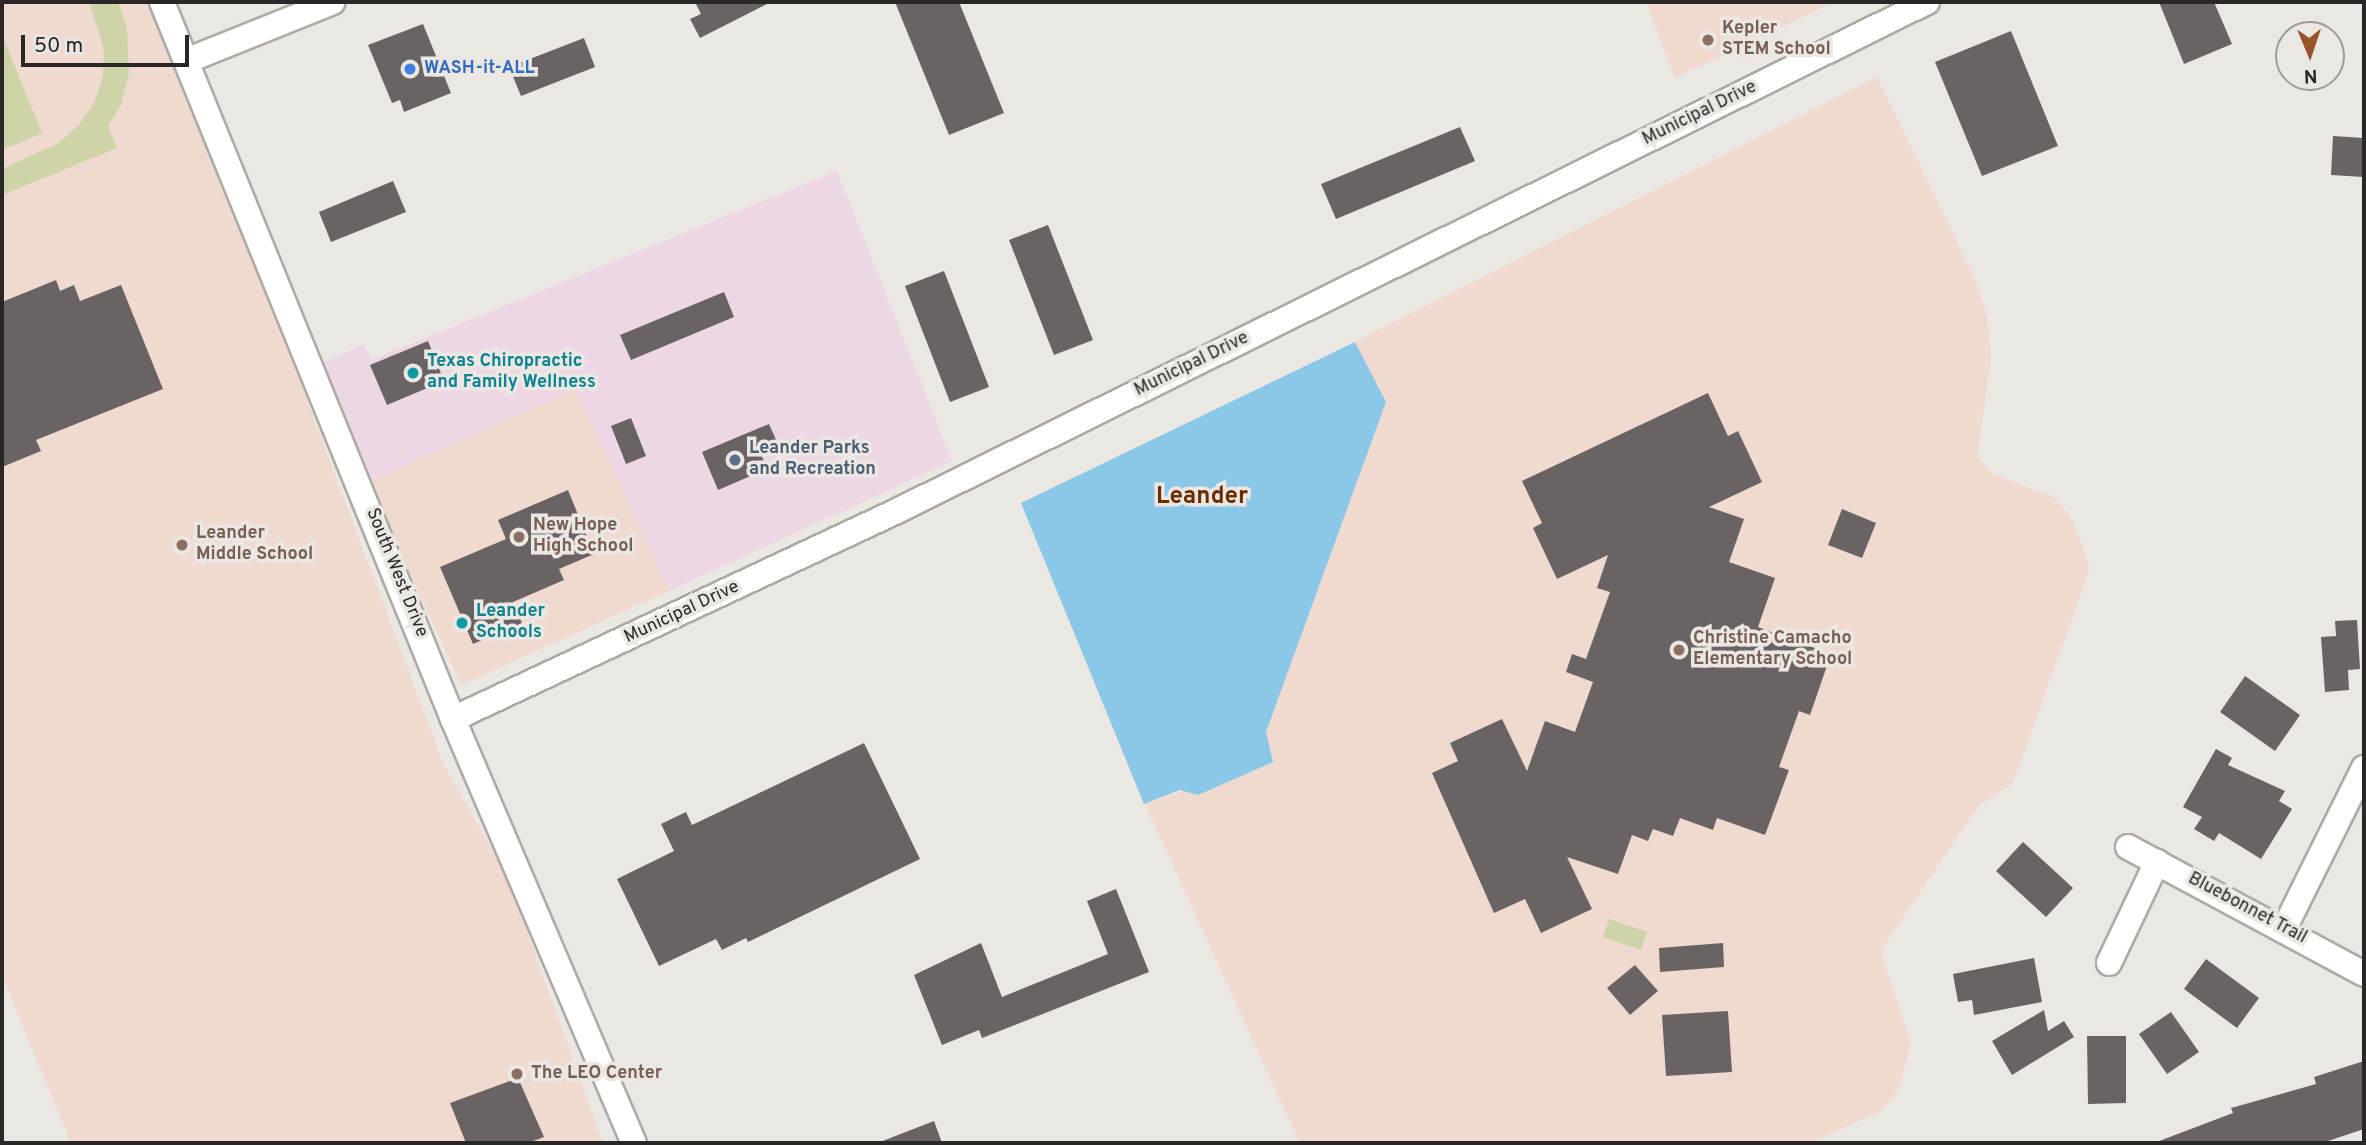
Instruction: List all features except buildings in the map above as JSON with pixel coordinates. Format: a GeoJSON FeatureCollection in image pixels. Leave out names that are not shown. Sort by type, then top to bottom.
{"type":"FeatureCollection","features":[{"type":"Feature","properties":{"kind":"street","name":"South West Drive"},"geometry":{"type":"LineString","coordinates":[[162,2],[453,719],[634,1143]]}},
{"type":"Feature","properties":{"kind":"street"},"geometry":{"type":"LineString","coordinates":[[186,61],[333,2]]}},
{"type":"Feature","properties":{"kind":"street","name":"Municipal Drive"},"geometry":{"type":"LineString","coordinates":[[453,719],[897,511],[1927,2]]}},
{"type":"Feature","properties":{"kind":"street"},"geometry":{"type":"LineString","coordinates":[[2284,929],[2364,768]]}},
{"type":"Feature","properties":{"kind":"street","name":"Bluebonnet Trail"},"geometry":{"type":"LineString","coordinates":[[2128,847],[2364,974]]}},
{"type":"Feature","properties":{"kind":"street"},"geometry":{"type":"LineString","coordinates":[[2109,963],[2157,862]]}},
{"type":"Feature","properties":{"kind":"shaded area","name":"Leander Middle School"},"geometry":{"type":"Polygon","coordinates":[[[2,2],[147,2],[280,328],[443,763],[507,876],[603,1143],[71,1143],[2,975],[2,2]]]}},
{"type":"Feature","properties":{"kind":"shaded area","name":"Kepler STEM School"},"geometry":{"type":"Polygon","coordinates":[[[1646,2],[1834,2],[1675,78],[1646,2]]]}},
{"type":"Feature","properties":{"kind":"shaded area","name":"Christine Camacho Elementary School"},"geometry":{"type":"Polygon","coordinates":[[[1877,77],[1976,281],[1987,318],[1991,356],[1977,456],[1993,474],[2055,498],[2072,519],[2090,568],[2013,783],[1979,805],[1883,947],[1882,956],[1911,1043],[1898,1091],[1880,1112],[1808,1143],[1300,1143],[1145,804],[1273,761],[1266,732],[1386,402],[1355,342],[1877,77]]]}},
{"type":"Feature","properties":{"kind":"shaded area"},"geometry":{"type":"Polygon","coordinates":[[[837,171],[952,461],[669,591],[576,389],[369,482],[322,363],[364,344],[371,360],[837,171]]]}},
{"type":"Feature","properties":{"kind":"shaded area","name":"New Hope High School"},"geometry":{"type":"Polygon","coordinates":[[[576,389],[669,591],[461,685],[369,482],[576,389]]]}},
{"type":"Feature","properties":{"kind":"green space"},"geometry":{"type":"Polygon","coordinates":[[[89,2],[118,2],[127,29],[129,73],[121,105],[108,126],[117,148],[2,195],[2,169],[59,143],[79,125],[94,103],[103,77],[104,50],[89,2]]]}},
{"type":"Feature","properties":{"kind":"green space"},"geometry":{"type":"Polygon","coordinates":[[[2,35],[42,133],[2,150],[2,35]]]}},
{"type":"Feature","properties":{"kind":"green space"},"geometry":{"type":"Polygon","coordinates":[[[1609,919],[1647,932],[1641,950],[1603,937],[1609,919]]]}},
{"type":"Feature","properties":{"kind":"water"},"geometry":{"type":"Polygon","coordinates":[[[1355,342],[1386,402],[1266,732],[1273,762],[1198,795],[1180,790],[1144,804],[1021,503],[1355,342]]]}},
{"type":"Feature","properties":{"kind":"place","name":"Kepler STEM School"},"geometry":{"type":"Point","coordinates":[1708,40]}},
{"type":"Feature","properties":{"kind":"place","name":"WASH-it-ALL"},"geometry":{"type":"Point","coordinates":[410,69]}},
{"type":"Feature","properties":{"kind":"place","name":"Texas Chiropractic and Family Wellness"},"geometry":{"type":"Point","coordinates":[413,373]}},
{"type":"Feature","properties":{"kind":"place","name":"Leander Parks and Recreation"},"geometry":{"type":"Point","coordinates":[735,460]}},
{"type":"Feature","properties":{"kind":"place","name":"New Hope High School"},"geometry":{"type":"Point","coordinates":[519,537]}},
{"type":"Feature","properties":{"kind":"place","name":"Leander Middle School"},"geometry":{"type":"Point","coordinates":[182,545]}},
{"type":"Feature","properties":{"kind":"place","name":"Leander Schools"},"geometry":{"type":"Point","coordinates":[462,623]}},
{"type":"Feature","properties":{"kind":"place","name":"Christine Camacho Elementary School"},"geometry":{"type":"Point","coordinates":[1679,650]}},
{"type":"Feature","properties":{"kind":"place","name":"The LEO Center"},"geometry":{"type":"Point","coordinates":[517,1074]}},
{"type":"Feature","properties":{"kind":"district","name":"Leander"},"geometry":{"type":"Point","coordinates":[1202,498]}}]}
